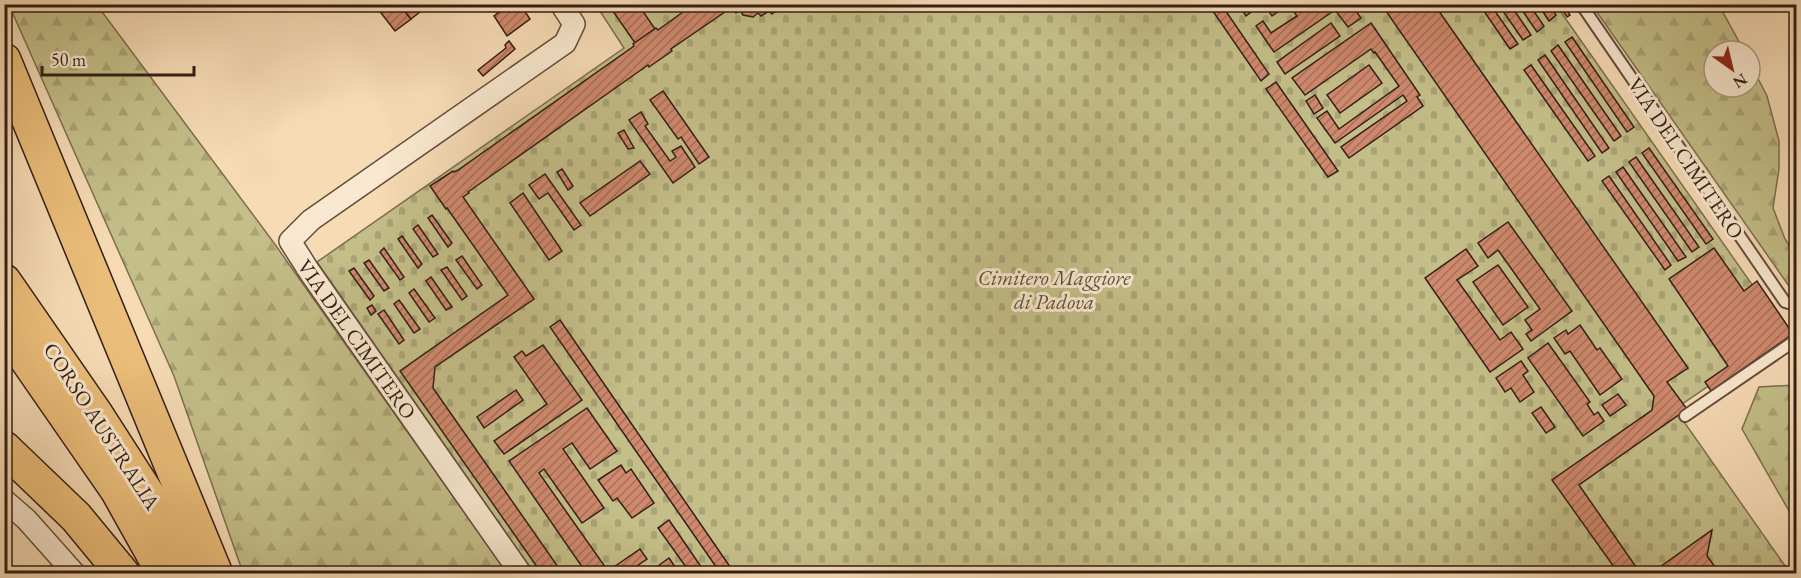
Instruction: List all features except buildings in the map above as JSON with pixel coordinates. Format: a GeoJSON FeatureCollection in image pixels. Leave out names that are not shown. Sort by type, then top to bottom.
{"type":"FeatureCollection","features":[{"type":"Feature","properties":{"kind":"highway"},"geometry":{"type":"LineString","coordinates":[[4,60],[216,573]]}},
{"type":"Feature","properties":{"kind":"highway","name":"CORSO AUSTRALIA"},"geometry":{"type":"LineString","coordinates":[[4,281],[96,414],[150,498],[194,573]]}},
{"type":"Feature","properties":{"kind":"highway","name":"CORSO AUSTRALIA"},"geometry":{"type":"LineString","coordinates":[[4,327],[117,490],[164,573]]}},
{"type":"Feature","properties":{"kind":"highway"},"geometry":{"type":"LineString","coordinates":[[4,448],[76,517],[123,573]]}},
{"type":"Feature","properties":{"kind":"street","name":"VIA DEL CIMITERO"},"geometry":{"type":"LineString","coordinates":[[521,573],[309,272],[290,241],[311,220],[565,43],[574,24],[561,4]]}},
{"type":"Feature","properties":{"kind":"street"},"geometry":{"type":"LineString","coordinates":[[4,500],[26,519],[75,573]]}},
{"type":"Feature","properties":{"kind":"lane","name":"VIA DEL CIMITERO"},"geometry":{"type":"LineString","coordinates":[[1581,4],[1785,302],[1797,305]]}},
{"type":"Feature","properties":{"kind":"lane"},"geometry":{"type":"LineString","coordinates":[[1686,416],[1797,340]]}},
{"type":"Feature","properties":{"kind":"green space"},"geometry":{"type":"Polygon","coordinates":[[[9,5],[97,5],[274,243],[507,573],[243,573],[174,376],[9,5]]]}},
{"type":"Feature","properties":{"kind":"green space","name":"Cimitero Maggiore di Padova"},"geometry":{"type":"Polygon","coordinates":[[[596,5],[1556,5],[1786,333],[1675,409],[1790,573],[534,573],[317,262],[624,48],[596,5]]]}},
{"type":"Feature","properties":{"kind":"green space"},"geometry":{"type":"Polygon","coordinates":[[[1592,5],[1719,5],[1737,39],[1702,39],[1702,99],[1762,99],[1762,86],[1767,96],[1779,141],[1779,169],[1773,208],[1785,239],[1796,256],[1796,296],[1592,5]]]}},
{"type":"Feature","properties":{"kind":"green space"},"geometry":{"type":"Polygon","coordinates":[[[1796,385],[1796,523],[1742,429],[1759,387],[1796,385]]]}}]}
